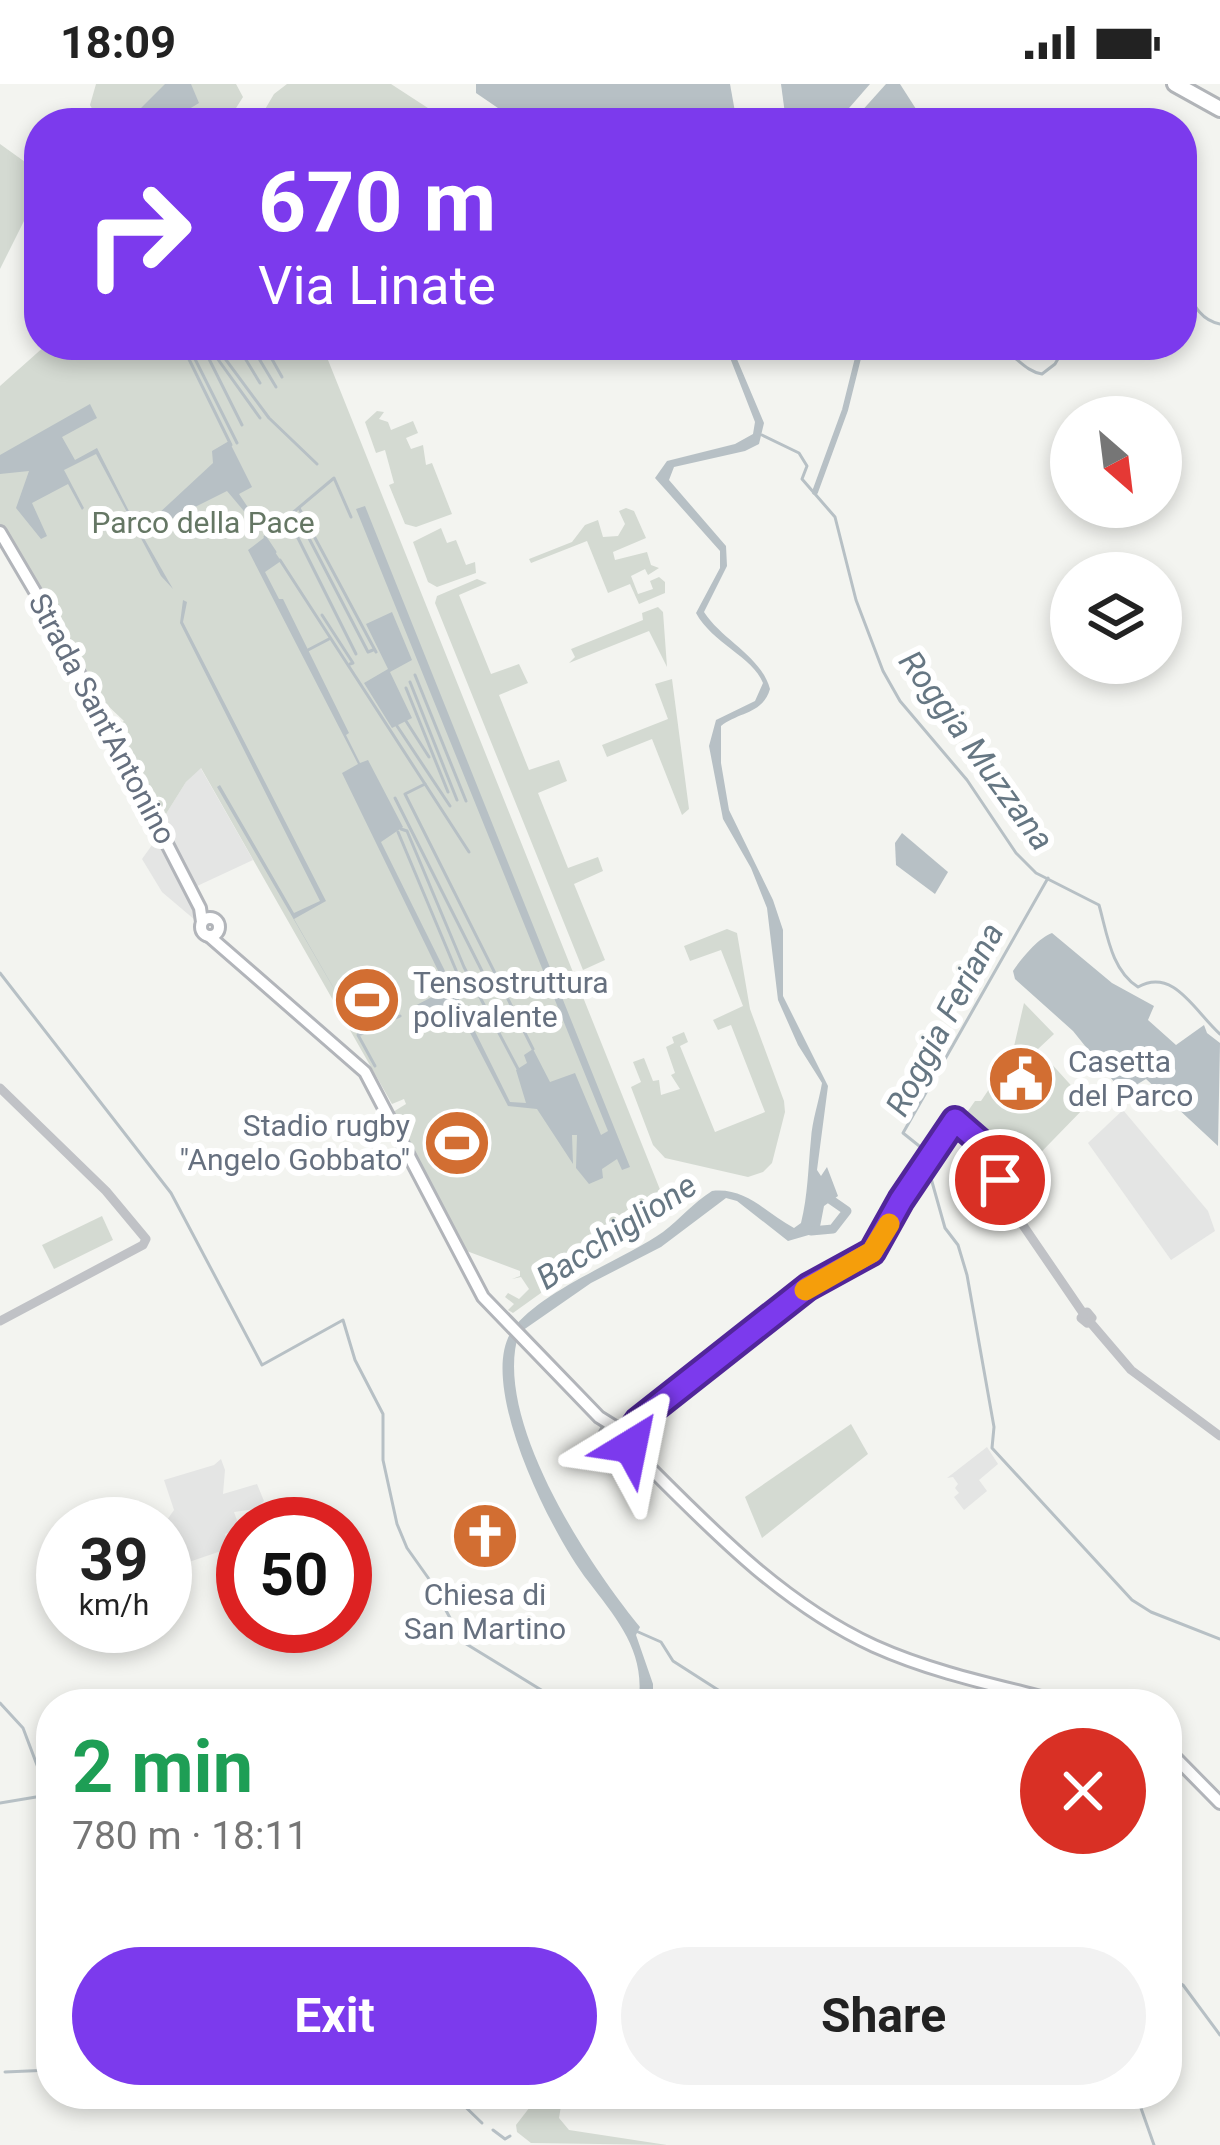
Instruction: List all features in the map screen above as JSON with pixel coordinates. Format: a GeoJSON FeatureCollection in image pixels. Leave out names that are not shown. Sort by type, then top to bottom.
{"type":"FeatureCollection","features":[{"type":"Feature","properties":{"kind":"main road"},"geometry":{"type":"LineString","coordinates":[[1175,84],[1220,109]]}},
{"type":"Feature","properties":{"kind":"main road","name":"Strada Sant'Antonino"},"geometry":{"type":"LineString","coordinates":[[0,532],[50,617],[224,948],[365,1072],[483,1295],[619,1436]]}},
{"type":"Feature","properties":{"kind":"main road"},"geometry":{"type":"LineString","coordinates":[[619,1436],[745,1562],[867,1642],[932,1667],[1013,1689]]}},
{"type":"Feature","properties":{"kind":"main road"},"geometry":{"type":"LineString","coordinates":[[1182,1764],[1220,1803]]}},
{"type":"Feature","properties":{"kind":"street"},"geometry":{"type":"LineString","coordinates":[[0,1088],[145,1232],[143,1245],[0,1321]]}},
{"type":"Feature","properties":{"kind":"street"},"geometry":{"type":"LineString","coordinates":[[619,1436],[808,1287],[872,1252],[955,1120],[987,1148],[1014,1212],[1087,1318],[1131,1370],[1220,1436]]}},
{"type":"Feature","properties":{"kind":"shaded area"},"geometry":{"type":"Polygon","coordinates":[[[165,84],[191,84],[199,103],[191,108],[141,108],[165,84]]]}},
{"type":"Feature","properties":{"kind":"shaded area"},"geometry":{"type":"Polygon","coordinates":[[[476,84],[730,84],[734,108],[498,108],[476,93],[476,84]]]}},
{"type":"Feature","properties":{"kind":"shaded area"},"geometry":{"type":"Polygon","coordinates":[[[781,84],[870,84],[849,108],[784,108],[781,84]]]}},
{"type":"Feature","properties":{"kind":"shaded area"},"geometry":{"type":"Polygon","coordinates":[[[886,84],[900,84],[915,108],[864,108],[886,84]]]}},
{"type":"Feature","properties":{"kind":"shaded area","name":"Bacchiglione"},"geometry":{"type":"Polygon","coordinates":[[[731,360],[737,360],[764,423],[759,444],[674,467],[669,480],[726,546],[727,566],[704,612],[759,667],[770,689],[756,708],[721,726],[721,763],[729,810],[783,930],[783,996],[828,1086],[817,1170],[821,1176],[827,1167],[838,1196],[824,1206],[819,1232],[788,1241],[737,1201],[726,1198],[661,1247],[591,1283],[519,1333],[514,1367],[519,1406],[550,1488],[595,1566],[640,1627],[636,1635],[653,1689],[640,1689],[627,1638],[556,1531],[524,1461],[504,1389],[503,1359],[510,1334],[538,1305],[663,1232],[712,1191],[746,1197],[794,1228],[801,1223],[822,1083],[778,1000],[767,908],[723,819],[709,746],[716,720],[755,701],[763,683],[751,665],[696,613],[720,568],[720,551],[655,478],[667,461],[735,444],[753,434],[755,422],[731,360]]]}},
{"type":"Feature","properties":{"kind":"shaded area"},"geometry":{"type":"Polygon","coordinates":[[[90,404],[97,418],[62,437],[75,460],[97,448],[138,529],[152,527],[141,533],[173,589],[161,576],[96,454],[64,470],[82,510],[68,484],[32,503],[47,536],[41,539],[16,508],[29,471],[0,474],[0,455],[90,404]]]}},
{"type":"Feature","properties":{"kind":"shaded area"},"geometry":{"type":"Polygon","coordinates":[[[229,441],[252,487],[239,494],[257,521],[227,491],[163,523],[157,515],[213,463],[212,451],[229,441]]]}},
{"type":"Feature","properties":{"kind":"shaded area"},"geometry":{"type":"Polygon","coordinates":[[[365,506],[630,1167],[622,1170],[617,1159],[602,1169],[603,1178],[589,1184],[576,1168],[577,1135],[572,1135],[573,1164],[537,1109],[508,1106],[454,1002],[415,1020],[409,1009],[447,989],[342,773],[358,764],[248,550],[265,537],[281,561],[265,572],[283,599],[360,763],[368,760],[403,827],[381,842],[510,1102],[526,1103],[516,1070],[527,1063],[524,1055],[533,1049],[550,1082],[575,1073],[601,1135],[608,1131],[356,509],[365,506]]]}},
{"type":"Feature","properties":{"kind":"shaded area"},"geometry":{"type":"Polygon","coordinates":[[[183,600],[187,602],[183,622],[326,901],[294,919],[359,1032],[217,787],[220,785],[294,913],[320,901],[180,623],[183,600]]]}},
{"type":"Feature","properties":{"kind":"shaded area"},"geometry":{"type":"Polygon","coordinates":[[[392,612],[412,660],[390,672],[412,718],[392,728],[364,683],[388,669],[366,624],[392,612]]]}},
{"type":"Feature","properties":{"kind":"shaded area"},"geometry":{"type":"Polygon","coordinates":[[[200,767],[253,860],[195,887],[161,822],[200,767]]]}},
{"type":"Feature","properties":{"kind":"shaded area"},"geometry":{"type":"Polygon","coordinates":[[[902,833],[948,872],[935,894],[896,865],[895,843],[902,833]]]}},
{"type":"Feature","properties":{"kind":"shaded area"},"geometry":{"type":"Polygon","coordinates":[[[160,834],[201,915],[195,920],[162,892],[142,859],[160,834]]]}},
{"type":"Feature","properties":{"kind":"shaded area"},"geometry":{"type":"Polygon","coordinates":[[[1052,933],[1112,983],[1154,1006],[1148,1020],[1176,1045],[1204,1025],[1220,1043],[1218,1146],[1146,1079],[1123,1093],[1073,1031],[1015,979],[1013,971],[1021,960],[1052,933]]]}},
{"type":"Feature","properties":{"kind":"shaded area"},"geometry":{"type":"Polygon","coordinates":[[[1123,1110],[1208,1211],[1215,1231],[1171,1260],[1088,1143],[1123,1110]]]}},
{"type":"Feature","properties":{"kind":"shaded area"},"geometry":{"type":"Polygon","coordinates":[[[987,1447],[998,1464],[979,1480],[987,1491],[964,1510],[954,1497],[959,1493],[958,1484],[953,1477],[947,1478],[987,1447]]]}},
{"type":"Feature","properties":{"kind":"shaded area"},"geometry":{"type":"Polygon","coordinates":[[[221,1459],[223,1494],[257,1484],[262,1497],[216,1497],[216,1553],[192,1561],[192,1497],[170,1497],[164,1480],[221,1459]]]}},
{"type":"Feature","properties":{"kind":"green space"},"geometry":{"type":"Polygon","coordinates":[[[96,84],[236,84],[243,97],[236,108],[90,105],[96,84]]]}},
{"type":"Feature","properties":{"kind":"green space"},"geometry":{"type":"Polygon","coordinates":[[[287,84],[391,84],[428,108],[266,108],[287,84]]]}},
{"type":"Feature","properties":{"kind":"green space"},"geometry":{"type":"Polygon","coordinates":[[[0,144],[24,161],[24,221],[0,269],[0,144]]]}},
{"type":"Feature","properties":{"kind":"green space","name":"Parco della Pace"},"geometry":{"type":"Polygon","coordinates":[[[29,360],[328,360],[663,1197],[613,1247],[600,1230],[592,1249],[544,1277],[577,1261],[580,1265],[513,1313],[508,1310],[514,1304],[505,1297],[508,1293],[519,1299],[529,1289],[521,1277],[512,1279],[520,1271],[464,1250],[393,1112],[406,1104],[404,1099],[392,1104],[201,768],[186,782],[161,822],[110,730],[124,721],[105,703],[99,707],[82,675],[83,665],[0,525],[0,386],[29,360]]]}},
{"type":"Feature","properties":{"kind":"green space"},"geometry":{"type":"Polygon","coordinates":[[[377,411],[384,412],[379,419],[388,422],[391,430],[413,421],[418,433],[406,438],[411,449],[423,445],[426,465],[432,463],[452,514],[416,527],[405,524],[389,485],[394,483],[385,450],[376,453],[365,422],[377,411]]]}},
{"type":"Feature","properties":{"kind":"green space"},"geometry":{"type":"Polygon","coordinates":[[[619,511],[634,511],[646,538],[613,552],[615,560],[647,552],[651,565],[659,568],[648,575],[645,569],[631,576],[638,594],[653,589],[650,581],[659,577],[665,582],[665,593],[639,604],[630,584],[608,593],[587,541],[531,563],[529,559],[572,542],[585,525],[598,520],[603,537],[618,536],[625,524],[619,511]]]}},
{"type":"Feature","properties":{"kind":"green space"},"geometry":{"type":"Polygon","coordinates":[[[441,528],[447,543],[456,540],[466,565],[475,562],[476,573],[437,587],[428,582],[413,542],[441,528]]]}},
{"type":"Feature","properties":{"kind":"green space"},"geometry":{"type":"Polygon","coordinates":[[[477,579],[487,583],[459,595],[491,674],[519,664],[528,683],[499,695],[529,770],[559,760],[567,781],[538,793],[568,868],[598,857],[603,871],[574,884],[605,960],[583,970],[435,603],[437,596],[477,579]]]}},
{"type":"Feature","properties":{"kind":"green space"},"geometry":{"type":"Polygon","coordinates":[[[658,607],[663,612],[667,667],[649,631],[569,663],[575,657],[571,649],[643,620],[642,613],[658,607]]]}},
{"type":"Feature","properties":{"kind":"green space"},"geometry":{"type":"Polygon","coordinates":[[[672,679],[689,809],[682,815],[652,739],[607,757],[602,745],[668,719],[655,684],[672,679]]]}},
{"type":"Feature","properties":{"kind":"green space"},"geometry":{"type":"Polygon","coordinates":[[[727,929],[737,933],[750,1009],[785,1112],[772,1163],[748,1177],[665,1158],[653,1145],[631,1087],[641,1082],[633,1062],[644,1058],[653,1081],[659,1080],[661,1095],[680,1089],[671,1075],[675,1073],[666,1047],[674,1043],[672,1037],[684,1032],[688,1042],[680,1046],[715,1132],[765,1112],[731,1025],[718,1030],[713,1020],[743,1006],[721,950],[690,961],[684,946],[727,929]]]}},
{"type":"Feature","properties":{"kind":"green space"},"geometry":{"type":"Polygon","coordinates":[[[1024,1003],[1054,1034],[1038,1049],[1088,1104],[1012,1182],[1001,1154],[982,1136],[983,1130],[963,1118],[975,1101],[981,1101],[1012,1055],[1024,1003]]]}},
{"type":"Feature","properties":{"kind":"green space"},"geometry":{"type":"Polygon","coordinates":[[[102,1216],[113,1240],[54,1269],[42,1245],[102,1216]]]}},
{"type":"Feature","properties":{"kind":"green space"},"geometry":{"type":"Polygon","coordinates":[[[851,1424],[868,1454],[762,1538],[745,1497],[851,1424]]]}},
{"type":"Feature","properties":{"kind":"green space"},"geometry":{"type":"Polygon","coordinates":[[[528,2109],[560,2109],[559,2118],[569,2130],[667,2145],[531,2143],[517,2132],[516,2125],[528,2109]]]}},
{"type":"Feature","properties":{"kind":"waterway"},"geometry":{"type":"LineString","coordinates":[[1197,308],[1220,324]]}},
{"type":"Feature","properties":{"kind":"waterway"},"geometry":{"type":"LineString","coordinates":[[189,360],[231,445]]}},
{"type":"Feature","properties":{"kind":"waterway"},"geometry":{"type":"LineString","coordinates":[[196,360],[237,443]]}},
{"type":"Feature","properties":{"kind":"waterway"},"geometry":{"type":"LineString","coordinates":[[210,360],[242,425]]}},
{"type":"Feature","properties":{"kind":"waterway"},"geometry":{"type":"LineString","coordinates":[[218,360],[260,418]]}},
{"type":"Feature","properties":{"kind":"waterway"},"geometry":{"type":"LineString","coordinates":[[226,360],[269,418],[317,464]]}},
{"type":"Feature","properties":{"kind":"waterway"},"geometry":{"type":"LineString","coordinates":[[246,360],[260,383]]}},
{"type":"Feature","properties":{"kind":"waterway"},"geometry":{"type":"LineString","coordinates":[[260,360],[276,387]]}},
{"type":"Feature","properties":{"kind":"waterway"},"geometry":{"type":"LineString","coordinates":[[272,360],[282,377]]}},
{"type":"Feature","properties":{"kind":"waterway"},"geometry":{"type":"LineString","coordinates":[[815,492],[858,360]]}},
{"type":"Feature","properties":{"kind":"waterway"},"geometry":{"type":"LineString","coordinates":[[1017,360],[1042,374],[1057,360]]}},
{"type":"Feature","properties":{"kind":"waterway","name":"Roggia Muzzana"},"geometry":{"type":"LineString","coordinates":[[762,435],[799,453],[807,466],[802,479],[835,517],[856,600],[883,671],[900,701],[967,780],[1016,853],[1036,873],[1099,905],[1111,950],[1129,980],[1138,987],[1151,982],[1173,987],[1220,1034]]}},
{"type":"Feature","properties":{"kind":"waterway"},"geometry":{"type":"LineString","coordinates":[[277,526],[334,478],[351,517]]}},
{"type":"Feature","properties":{"kind":"waterway"},"geometry":{"type":"LineString","coordinates":[[299,508],[376,652]]}},
{"type":"Feature","properties":{"kind":"waterway"},"geometry":{"type":"LineString","coordinates":[[288,518],[356,654]]}},
{"type":"Feature","properties":{"kind":"waterway"},"geometry":{"type":"LineString","coordinates":[[299,519],[368,652],[373,650]]}},
{"type":"Feature","properties":{"kind":"waterway"},"geometry":{"type":"LineString","coordinates":[[273,530],[265,537],[275,552]]}},
{"type":"Feature","properties":{"kind":"waterway"},"geometry":{"type":"LineString","coordinates":[[280,560],[425,784],[405,794],[533,1049]]}},
{"type":"Feature","properties":{"kind":"waterway"},"geometry":{"type":"LineString","coordinates":[[322,615],[350,664]]}},
{"type":"Feature","properties":{"kind":"waterway"},"geometry":{"type":"LineString","coordinates":[[308,650],[329,639]]}},
{"type":"Feature","properties":{"kind":"waterway"},"geometry":{"type":"LineString","coordinates":[[415,675],[466,801]]}},
{"type":"Feature","properties":{"kind":"waterway"},"geometry":{"type":"LineString","coordinates":[[410,682],[457,800]]}},
{"type":"Feature","properties":{"kind":"waterway"},"geometry":{"type":"LineString","coordinates":[[406,688],[448,792]]}},
{"type":"Feature","properties":{"kind":"waterway"},"geometry":{"type":"LineString","coordinates":[[406,721],[429,757]]}},
{"type":"Feature","properties":{"kind":"waterway"},"geometry":{"type":"LineString","coordinates":[[397,726],[450,806]]}},
{"type":"Feature","properties":{"kind":"waterway"},"geometry":{"type":"LineString","coordinates":[[425,784],[469,852]]}},
{"type":"Feature","properties":{"kind":"waterway"},"geometry":{"type":"LineString","coordinates":[[395,798],[490,987]]}},
{"type":"Feature","properties":{"kind":"waterway"},"geometry":{"type":"LineString","coordinates":[[401,829],[407,831],[464,967],[518,1069]]}},
{"type":"Feature","properties":{"kind":"waterway"},"geometry":{"type":"LineString","coordinates":[[398,832],[458,975],[448,980]]}},
{"type":"Feature","properties":{"kind":"waterway","name":"Roggia Feriana"},"geometry":{"type":"LineString","coordinates":[[924,1155],[903,1133],[1048,878]]}},
{"type":"Feature","properties":{"kind":"waterway"},"geometry":{"type":"LineString","coordinates":[[0,973],[171,1193],[262,1365],[343,1320],[355,1360],[383,1414],[383,1460],[407,1548],[463,1642],[540,1689]]}},
{"type":"Feature","properties":{"kind":"waterway"},"geometry":{"type":"LineString","coordinates":[[361,1034],[400,1016]]}},
{"type":"Feature","properties":{"kind":"waterway"},"geometry":{"type":"LineString","coordinates":[[360,1032],[375,1066]]}},
{"type":"Feature","properties":{"kind":"waterway","name":"Roggia Feriana"},"geometry":{"type":"LineString","coordinates":[[927,1164],[945,1228],[958,1245],[967,1275],[994,1427],[992,1448],[1132,1600],[1220,1639]]}},
{"type":"Feature","properties":{"kind":"waterway"},"geometry":{"type":"LineString","coordinates":[[811,1231],[833,1229],[847,1211],[824,1195]]}},
{"type":"Feature","properties":{"kind":"waterway"},"geometry":{"type":"LineString","coordinates":[[636,1631],[661,1642],[673,1661],[717,1689]]}},
{"type":"Feature","properties":{"kind":"waterway"},"geometry":{"type":"LineString","coordinates":[[0,1703],[23,1728],[36,1762]]}},
{"type":"Feature","properties":{"kind":"waterway"},"geometry":{"type":"LineString","coordinates":[[0,1803],[36,1797]]}},
{"type":"Feature","properties":{"kind":"waterway"},"geometry":{"type":"LineString","coordinates":[[1182,1984],[1220,2035]]}},
{"type":"Feature","properties":{"kind":"waterway"},"geometry":{"type":"LineString","coordinates":[[5,2072],[36,2071]]}},
{"type":"Feature","properties":{"kind":"waterway"},"geometry":{"type":"LineString","coordinates":[[468,2109],[482,2123]]}},
{"type":"Feature","properties":{"kind":"waterway"},"geometry":{"type":"LineString","coordinates":[[1141,2109],[1154,2145]]}},
{"type":"Feature","properties":{"kind":"waterway"},"geometry":{"type":"LineString","coordinates":[[493,2130],[505,2139],[510,2136]]}},
{"type":"Feature","properties":{"kind":"slow traffic"},"geometry":{"type":"LineString","coordinates":[[805,1290],[872,1252],[889,1224]]}},
{"type":"Feature","properties":{"kind":"place","name":"Tensostruttura polivalente"},"geometry":{"type":"Point","coordinates":[367,1000]}},
{"type":"Feature","properties":{"kind":"place","name":"Casetta del Parco"},"geometry":{"type":"Point","coordinates":[1021,1079]}},
{"type":"Feature","properties":{"kind":"place","name":"Stadio rugby \"Angelo Gobbato\""},"geometry":{"type":"Point","coordinates":[457,1143]}},
{"type":"Feature","properties":{"kind":"place","name":"Chiesa di San Martino"},"geometry":{"type":"Point","coordinates":[485,1536]}},
{"type":"Feature","properties":{"kind":"route"},"geometry":{"type":"LineString","coordinates":[[631,1446],[627,1436],[638,1421],[808,1287],[878,1246],[901,1200],[955,1120],[987,1148],[1000,1180]]}}]}
